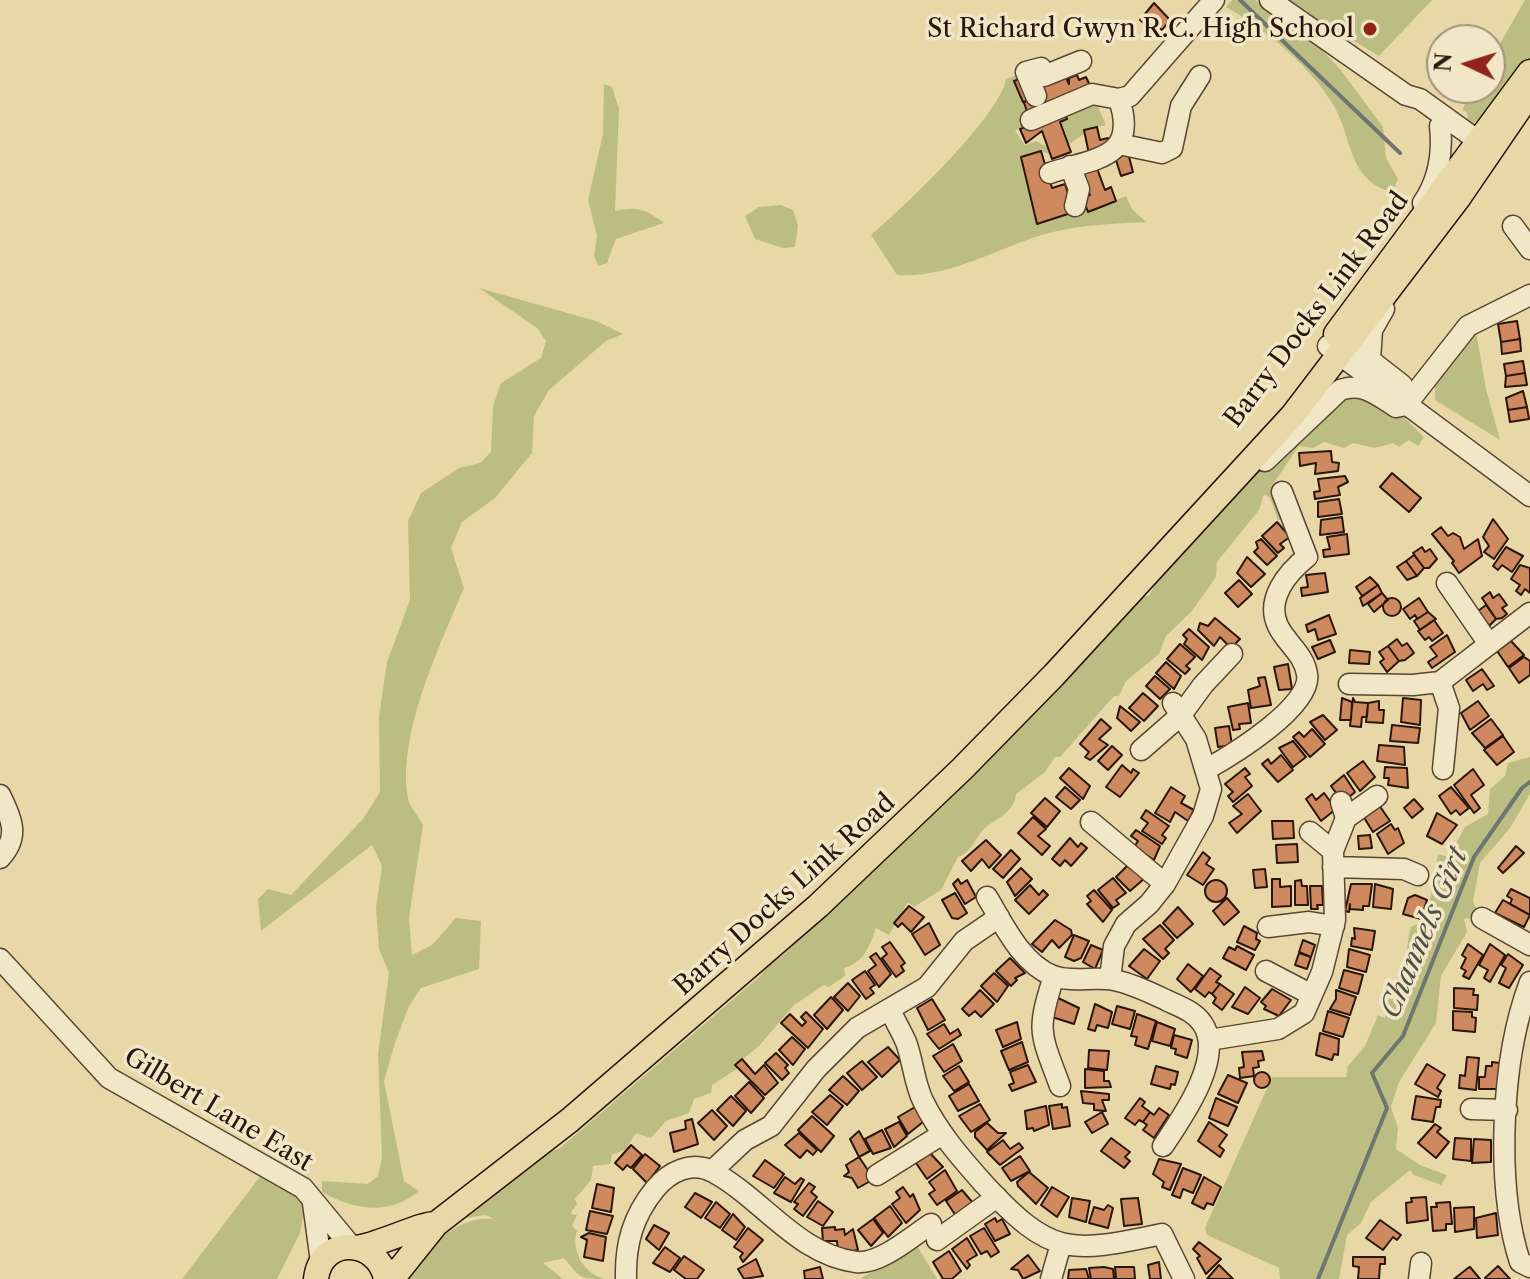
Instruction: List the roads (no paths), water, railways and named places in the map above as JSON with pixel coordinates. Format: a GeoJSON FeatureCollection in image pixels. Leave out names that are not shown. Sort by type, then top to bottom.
{"type":"FeatureCollection","features":[{"type":"Feature","properties":{"kind":"main road","name":"Barry Docks Link Road"},"geometry":{"type":"LineString","coordinates":[[1338,345],[1455,203],[1481,150],[1530,72]]}},
{"type":"Feature","properties":{"kind":"main road","name":"Barry Docks Link Road"},"geometry":{"type":"LineString","coordinates":[[389,1279],[436,1224],[570,1120],[818,906],[962,769],[1293,415],[1338,345],[1372,283],[1530,93]]}},
{"type":"Feature","properties":{"kind":"main road","name":"Barry Docks Link Road"},"geometry":{"type":"LineString","coordinates":[[316,1273],[329,1253],[399,1237],[427,1222],[436,1224]]}},
{"type":"Feature","properties":{"kind":"main road"},"geometry":{"type":"LineString","coordinates":[[356,1246],[379,1259],[389,1279]]}},
{"type":"Feature","properties":{"kind":"street"},"geometry":{"type":"LineString","coordinates":[[1031,120],[1109,97],[1130,96],[1214,0]]}},
{"type":"Feature","properties":{"kind":"street"},"geometry":{"type":"LineString","coordinates":[[1270,0],[1406,95],[1440,126],[1481,150]]}},
{"type":"Feature","properties":{"kind":"street"},"geometry":{"type":"LineString","coordinates":[[1036,96],[1026,72],[1041,68],[1044,76],[1078,56],[1127,123],[1113,153],[1050,173]]}},
{"type":"Feature","properties":{"kind":"street"},"geometry":{"type":"LineString","coordinates":[[1119,144],[1162,153],[1172,148],[1181,106],[1200,76]]}},
{"type":"Feature","properties":{"kind":"street"},"geometry":{"type":"LineString","coordinates":[[1406,95],[1420,99],[1481,150]]}},
{"type":"Feature","properties":{"kind":"street"},"geometry":{"type":"LineString","coordinates":[[1372,283],[1378,264],[1432,189],[1439,167],[1440,126]]}},
{"type":"Feature","properties":{"kind":"street"},"geometry":{"type":"LineString","coordinates":[[1070,166],[1079,189],[1075,206]]}},
{"type":"Feature","properties":{"kind":"street"},"geometry":{"type":"LineString","coordinates":[[1370,360],[1374,324],[1444,230],[1455,203]]}},
{"type":"Feature","properties":{"kind":"street"},"geometry":{"type":"LineString","coordinates":[[1513,226],[1530,249]]}},
{"type":"Feature","properties":{"kind":"street"},"geometry":{"type":"LineString","coordinates":[[1144,577],[1183,549],[1330,396],[1357,386],[1368,388],[1396,407],[1406,405],[1468,326],[1530,295]]}},
{"type":"Feature","properties":{"kind":"street"},"geometry":{"type":"LineString","coordinates":[[1338,345],[1370,360],[1402,385],[1406,405]]}},
{"type":"Feature","properties":{"kind":"street"},"geometry":{"type":"LineString","coordinates":[[1338,345],[1406,405],[1530,496]]}},
{"type":"Feature","properties":{"kind":"street"},"geometry":{"type":"LineString","coordinates":[[1207,769],[1247,747],[1289,711],[1303,692],[1308,675],[1298,652],[1277,625],[1276,606],[1289,572],[1307,557],[1282,492]]}},
{"type":"Feature","properties":{"kind":"street"},"geometry":{"type":"LineString","coordinates":[[1447,583],[1489,644]]}},
{"type":"Feature","properties":{"kind":"street"},"geometry":{"type":"LineString","coordinates":[[1349,684],[1413,685],[1440,682],[1529,615]]}},
{"type":"Feature","properties":{"kind":"street"},"geometry":{"type":"LineString","coordinates":[[1141,750],[1232,654]]}},
{"type":"Feature","properties":{"kind":"street"},"geometry":{"type":"LineString","coordinates":[[1440,682],[1449,708],[1443,769]]}},
{"type":"Feature","properties":{"kind":"street"},"geometry":{"type":"LineString","coordinates":[[1110,979],[1114,946],[1126,924],[1149,904],[1165,884],[1203,816],[1211,789],[1207,769],[1177,709]]}},
{"type":"Feature","properties":{"kind":"street"},"geometry":{"type":"LineString","coordinates":[[0,795],[11,816],[14,833],[11,847],[0,858]]}},
{"type":"Feature","properties":{"kind":"street"},"geometry":{"type":"LineString","coordinates":[[1209,1040],[1278,1029],[1304,1013],[1334,926],[1333,859],[1343,810],[1377,796]]}},
{"type":"Feature","properties":{"kind":"street"},"geometry":{"type":"LineString","coordinates":[[1091,822],[1165,884]]}},
{"type":"Feature","properties":{"kind":"street"},"geometry":{"type":"LineString","coordinates":[[1310,832],[1333,859],[1404,869],[1418,875]]}},
{"type":"Feature","properties":{"kind":"street"},"geometry":{"type":"LineString","coordinates":[[987,897],[1029,961],[1054,976],[1079,980],[1110,979],[1134,985],[1191,1012],[1203,1023],[1209,1040],[1209,1056],[1188,1110],[1163,1146]]}},
{"type":"Feature","properties":{"kind":"street"},"geometry":{"type":"LineString","coordinates":[[712,1171],[745,1140],[771,1126],[816,1069],[857,1028],[927,987],[964,941],[999,917]]}},
{"type":"Feature","properties":{"kind":"street"},"geometry":{"type":"LineString","coordinates":[[1482,918],[1530,945]]}},
{"type":"Feature","properties":{"kind":"street"},"geometry":{"type":"LineString","coordinates":[[1268,927],[1309,922],[1334,926]]}},
{"type":"Feature","properties":{"kind":"street","name":"Gilbert Lane East"},"geometry":{"type":"LineString","coordinates":[[0,959],[109,1078],[303,1188],[356,1246]]}},
{"type":"Feature","properties":{"kind":"street"},"geometry":{"type":"LineString","coordinates":[[1266,971],[1312,995]]}},
{"type":"Feature","properties":{"kind":"street"},"geometry":{"type":"LineString","coordinates":[[1054,976],[1041,1016],[1041,1034],[1060,1086]]}},
{"type":"Feature","properties":{"kind":"street"},"geometry":{"type":"LineString","coordinates":[[1529,1270],[1520,1262],[1511,1235],[1507,1110],[1514,1043],[1530,982]]}},
{"type":"Feature","properties":{"kind":"street"},"geometry":{"type":"LineString","coordinates":[[889,1009],[906,1043],[921,1097],[941,1135],[1030,1231],[1061,1244],[1121,1244],[1162,1234],[1184,1279]]}},
{"type":"Feature","properties":{"kind":"street"},"geometry":{"type":"LineString","coordinates":[[1471,1109],[1507,1110]]}},
{"type":"Feature","properties":{"kind":"street"},"geometry":{"type":"LineString","coordinates":[[877,1175],[941,1135]]}},
{"type":"Feature","properties":{"kind":"street"},"geometry":{"type":"LineString","coordinates":[[626,1279],[625,1247],[648,1197],[677,1169],[712,1171],[817,1249],[831,1257],[864,1262],[934,1232],[997,1197]]}},
{"type":"Feature","properties":{"kind":"street","name":"Gilbert Lane East"},"geometry":{"type":"LineString","coordinates":[[312,1199],[316,1273]]}},
{"type":"Feature","properties":{"kind":"street"},"geometry":{"type":"LineString","coordinates":[[1051,1279],[1061,1244]]}},
{"type":"Feature","properties":{"kind":"waterway"},"geometry":{"type":"LineString","coordinates":[[1240,0],[1400,153]]}},
{"type":"Feature","properties":{"kind":"waterway","name":"Channels Girt"},"geometry":{"type":"LineString","coordinates":[[1318,1279],[1387,1108],[1372,1073],[1403,1036],[1474,857],[1522,788],[1530,782]]}},
{"type":"Feature","properties":{"kind":"place","name":"St Richard Gwyn R.C. High School"},"geometry":{"type":"Point","coordinates":[1370,29]}}]}
